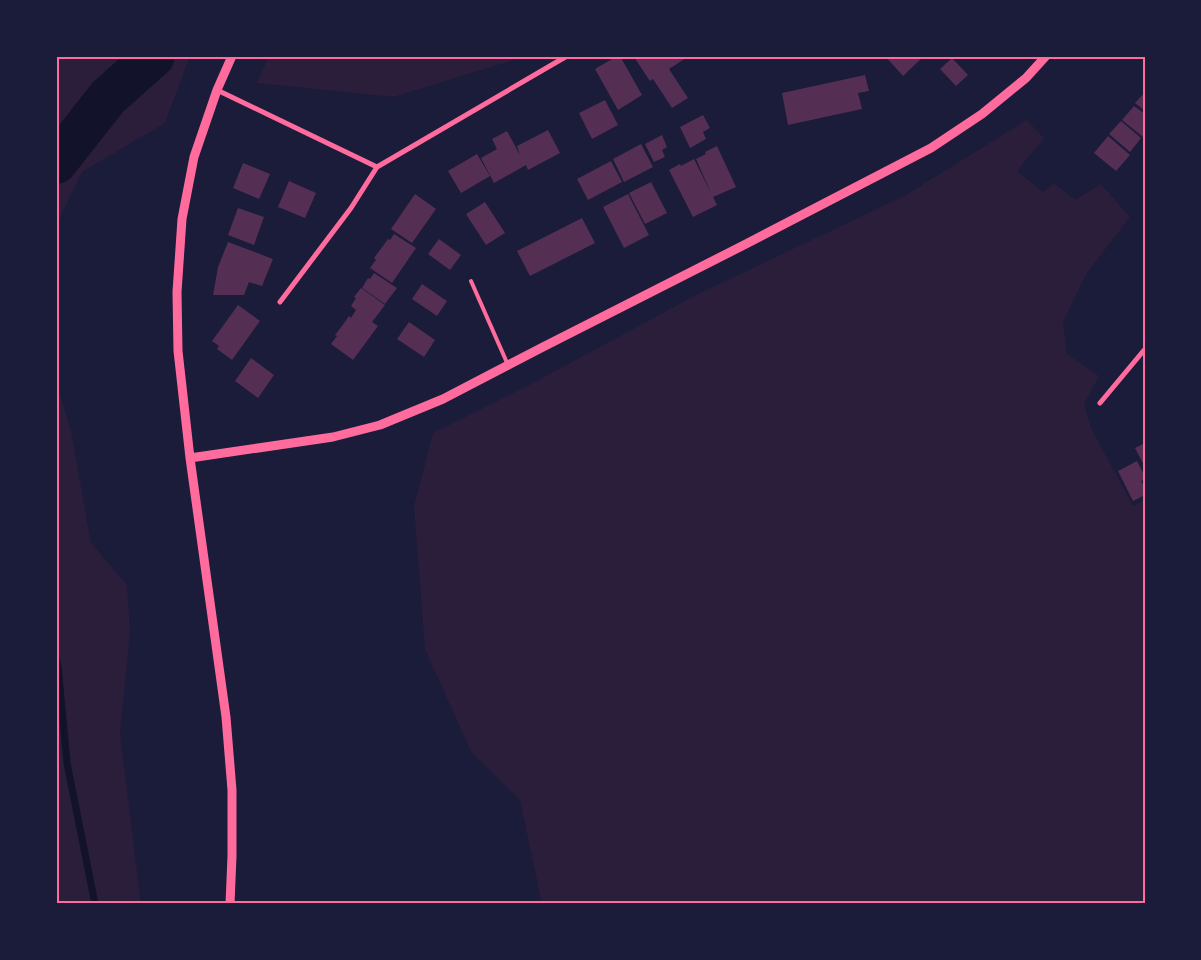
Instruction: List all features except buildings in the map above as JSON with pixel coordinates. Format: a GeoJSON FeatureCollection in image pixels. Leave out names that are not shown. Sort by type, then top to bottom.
{"type":"FeatureCollection","features":[{"type":"Feature","properties":{"kind":"street"},"geometry":{"type":"LineString","coordinates":[[230,904],[232,790],[226,717],[190,458],[178,351],[177,292],[182,219],[194,157],[217,90],[232,56]]}},
{"type":"Feature","properties":{"kind":"street"},"geometry":{"type":"LineString","coordinates":[[280,302],[351,208],[377,166],[567,56]]}},
{"type":"Feature","properties":{"kind":"street"},"geometry":{"type":"LineString","coordinates":[[190,458],[333,437],[380,425],[443,399],[931,148],[982,114],[1026,78],[1046,56]]}},
{"type":"Feature","properties":{"kind":"street"},"geometry":{"type":"LineString","coordinates":[[217,90],[377,166]]}},
{"type":"Feature","properties":{"kind":"street"},"geometry":{"type":"LineString","coordinates":[[1100,403],[1145,349]]}},
{"type":"Feature","properties":{"kind":"lane"},"geometry":{"type":"LineString","coordinates":[[471,281],[508,365]]}},
{"type":"Feature","properties":{"kind":"shaded area"},"geometry":{"type":"Polygon","coordinates":[[[56,56],[190,56],[165,123],[82,172],[56,226],[56,56]]]}},
{"type":"Feature","properties":{"kind":"shaded area"},"geometry":{"type":"Polygon","coordinates":[[[269,56],[517,56],[511,61],[393,97],[257,83],[269,56]]]}},
{"type":"Feature","properties":{"kind":"shaded area"},"geometry":{"type":"Polygon","coordinates":[[[1027,120],[1044,138],[1017,171],[1043,192],[1054,183],[1075,200],[1101,184],[1130,217],[1087,273],[1063,322],[1067,354],[1099,376],[1084,404],[1091,428],[1133,506],[1145,500],[1145,904],[542,904],[520,800],[471,752],[425,649],[414,506],[433,433],[535,382],[696,295],[904,196],[1027,120]]]}},
{"type":"Feature","properties":{"kind":"shaded area"},"geometry":{"type":"Polygon","coordinates":[[[56,381],[71,431],[91,543],[127,585],[130,632],[120,734],[141,904],[56,904],[56,381]]]}},
{"type":"Feature","properties":{"kind":"waterway"},"geometry":{"type":"LineString","coordinates":[[56,163],[108,97],[154,56]]}},
{"type":"Feature","properties":{"kind":"waterway"},"geometry":{"type":"LineString","coordinates":[[56,659],[67,763],[95,904]]}}]}
